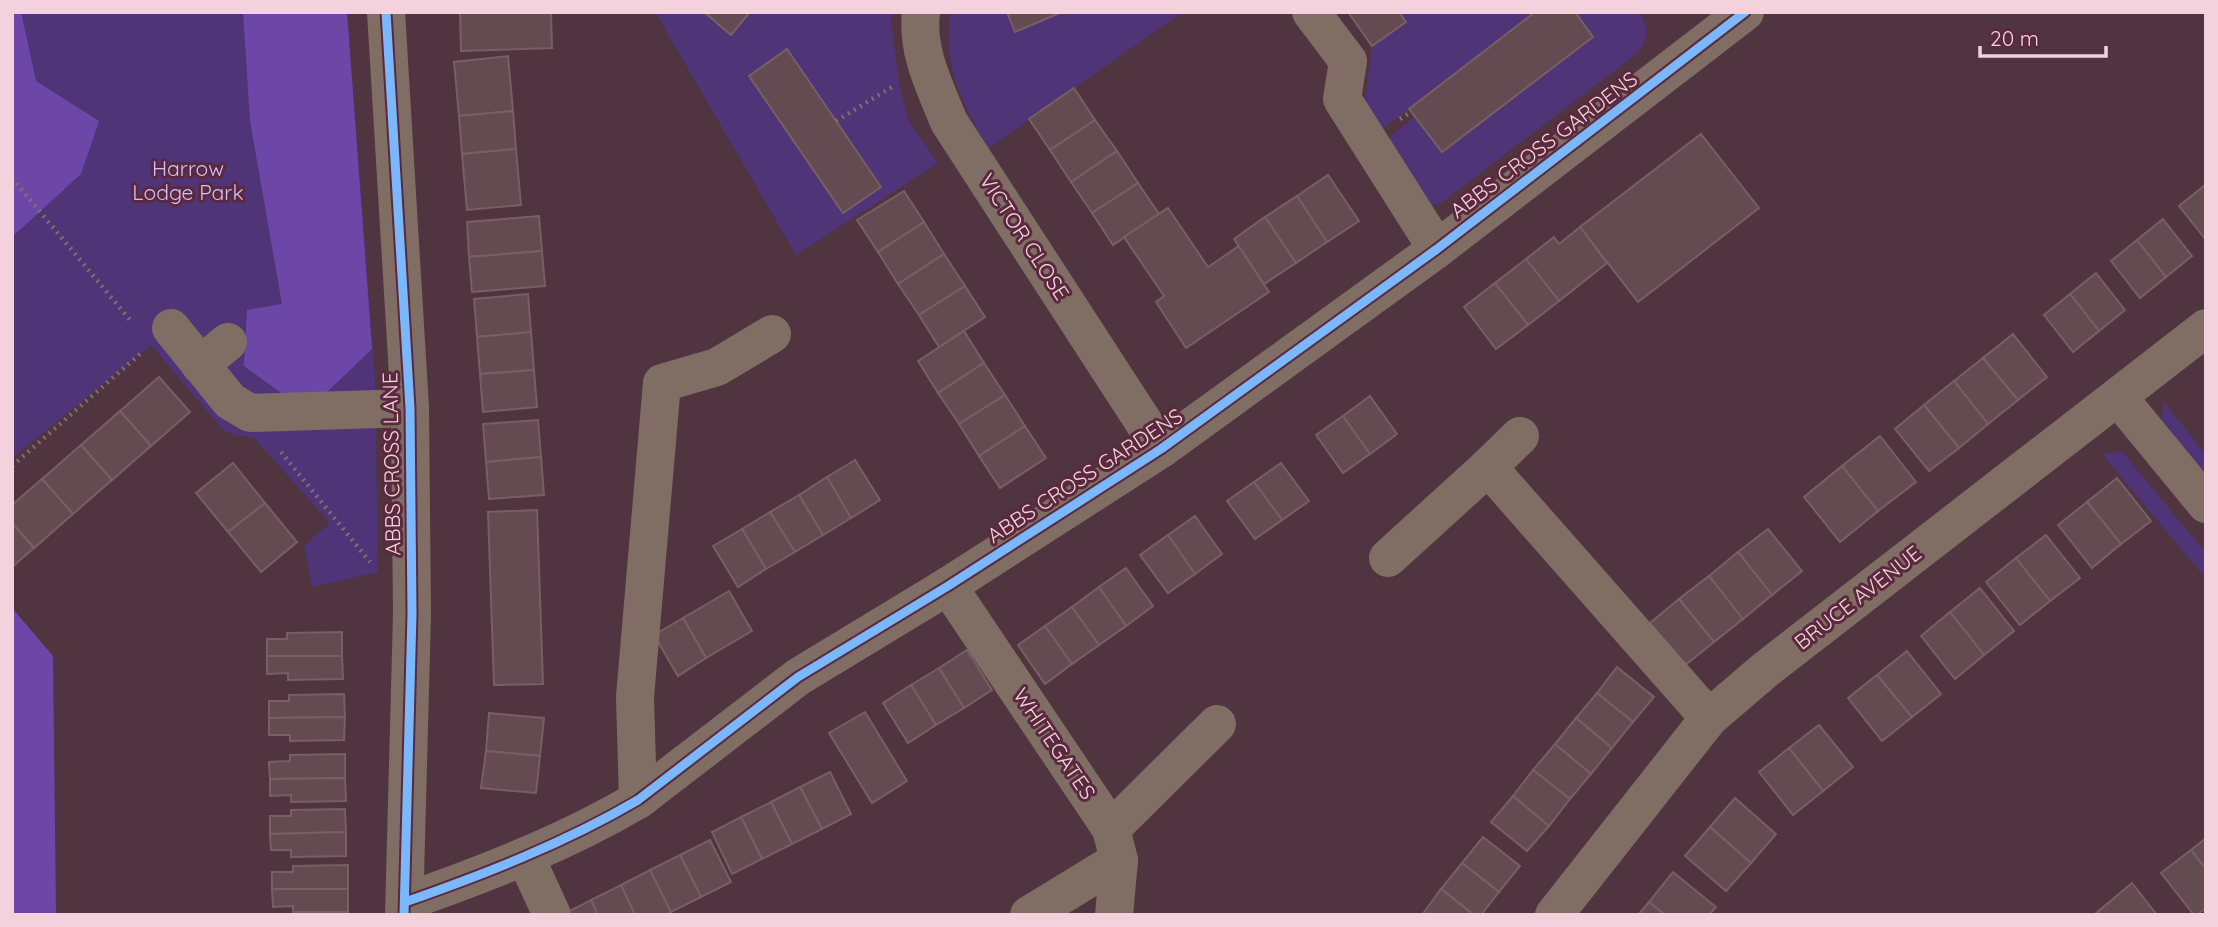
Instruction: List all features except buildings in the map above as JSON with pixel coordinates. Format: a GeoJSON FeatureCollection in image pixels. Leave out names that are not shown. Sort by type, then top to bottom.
{"type":"FeatureCollection","features":[{"type":"Feature","properties":{"kind":"street","name":"ABBS CROSS LANE"},"geometry":{"type":"LineString","coordinates":[[386,12],[410,408],[412,614],[405,908]]}},
{"type":"Feature","properties":{"kind":"street","name":"VICTOR CLOSE"},"geometry":{"type":"LineString","coordinates":[[921,12],[919,28],[927,66],[949,122],[1161,449]]}},
{"type":"Feature","properties":{"kind":"street"},"geometry":{"type":"LineString","coordinates":[[1311,12],[1348,61],[1342,99],[1437,249]]}},
{"type":"Feature","properties":{"kind":"street","name":"ABBS CROSS GARDENS"},"geometry":{"type":"LineString","coordinates":[[405,908],[526,856],[615,814],[638,800],[797,677],[948,586],[1161,449],[1437,249],[1700,26],[1745,12]]}},
{"type":"Feature","properties":{"kind":"street","name":"BRUCE AVENUE"},"geometry":{"type":"LineString","coordinates":[[1554,915],[1709,718],[1765,670],[2206,328]]}},
{"type":"Feature","properties":{"kind":"street"},"geometry":{"type":"LineString","coordinates":[[638,800],[635,697],[662,383],[717,367],[772,334]]}},
{"type":"Feature","properties":{"kind":"street"},"geometry":{"type":"LineString","coordinates":[[161,337],[214,354],[230,401],[250,413]]}},
{"type":"Feature","properties":{"kind":"street"},"geometry":{"type":"LineString","coordinates":[[2118,397],[2206,504]]}},
{"type":"Feature","properties":{"kind":"street","name":"ABBS CROSS LANE"},"geometry":{"type":"LineString","coordinates":[[250,413],[410,408]]}},
{"type":"Feature","properties":{"kind":"street"},"geometry":{"type":"LineString","coordinates":[[1388,558],[1520,436]]}},
{"type":"Feature","properties":{"kind":"street"},"geometry":{"type":"LineString","coordinates":[[1488,467],[1709,718]]}},
{"type":"Feature","properties":{"kind":"street","name":"WHITEGATES"},"geometry":{"type":"LineString","coordinates":[[948,586],[1115,844]]}},
{"type":"Feature","properties":{"kind":"street"},"geometry":{"type":"LineString","coordinates":[[1029,915],[1115,844],[1217,724]]}},
{"type":"Feature","properties":{"kind":"street"},"geometry":{"type":"LineString","coordinates":[[1114,915],[1115,844]]}},
{"type":"Feature","properties":{"kind":"street"},"geometry":{"type":"LineString","coordinates":[[526,856],[552,915]]}},
{"type":"Feature","properties":{"kind":"path"},"geometry":{"type":"LineString","coordinates":[[836,121],[927,66]]}},
{"type":"Feature","properties":{"kind":"path"},"geometry":{"type":"LineString","coordinates":[[12,178],[161,337],[12,466]]}},
{"type":"Feature","properties":{"kind":"path"},"geometry":{"type":"LineString","coordinates":[[250,413],[412,614]]}},
{"type":"Feature","properties":{"kind":"green space","name":"Harrow Lodge Park"},"geometry":{"type":"Polygon","coordinates":[[[17,12],[347,12],[375,375],[378,572],[312,587],[304,546],[330,523],[253,437],[237,436],[223,430],[151,345],[12,458],[12,16],[17,12]]]}},
{"type":"Feature","properties":{"kind":"green space"},"geometry":{"type":"Polygon","coordinates":[[[655,12],[704,12],[731,35],[750,12],[892,12],[899,83],[908,120],[938,163],[796,255],[655,12]],[[787,50],[749,76],[843,213],[881,186],[787,50]]]}},
{"type":"Feature","properties":{"kind":"green space"},"geometry":{"type":"Polygon","coordinates":[[[951,12],[1007,12],[1016,32],[1062,12],[1183,12],[989,148],[956,83],[949,48],[951,12]]]}},
{"type":"Feature","properties":{"kind":"green space"},"geometry":{"type":"Polygon","coordinates":[[[1399,12],[1535,12],[1379,132],[1364,109],[1372,46],[1406,22],[1399,12]]]}},
{"type":"Feature","properties":{"kind":"green space"},"geometry":{"type":"Polygon","coordinates":[[[1575,12],[1639,12],[1646,32],[1644,43],[1630,59],[1440,204],[1431,206],[1384,141],[1415,117],[1442,152],[1593,37],[1575,12]]]}},
{"type":"Feature","properties":{"kind":"green space"},"geometry":{"type":"Polygon","coordinates":[[[2164,402],[2206,455],[2206,475],[2161,419],[2164,402]]]}},
{"type":"Feature","properties":{"kind":"green space"},"geometry":{"type":"Polygon","coordinates":[[[2122,452],[2206,553],[2206,579],[2102,454],[2122,452]]]}},
{"type":"Feature","properties":{"kind":"shaded area"},"geometry":{"type":"Polygon","coordinates":[[[21,12],[36,81],[99,121],[81,174],[12,237],[12,16],[21,12]]]}},
{"type":"Feature","properties":{"kind":"shaded area"},"geometry":{"type":"Polygon","coordinates":[[[243,12],[347,12],[372,349],[326,393],[284,395],[244,366],[247,310],[282,304],[250,121],[243,12]]]}},
{"type":"Feature","properties":{"kind":"shaded area"},"geometry":{"type":"Polygon","coordinates":[[[12,608],[53,656],[56,915],[12,915],[12,608]]]}},
{"type":"Feature","properties":{"kind":"cycle path"},"geometry":{"type":"LineString","coordinates":[[386,12],[410,408],[412,614],[404,915]]}},
{"type":"Feature","properties":{"kind":"cycle path"},"geometry":{"type":"LineString","coordinates":[[405,902],[524,857],[638,800],[798,677],[948,586],[1161,449],[1437,249],[1745,12]]}}]}
